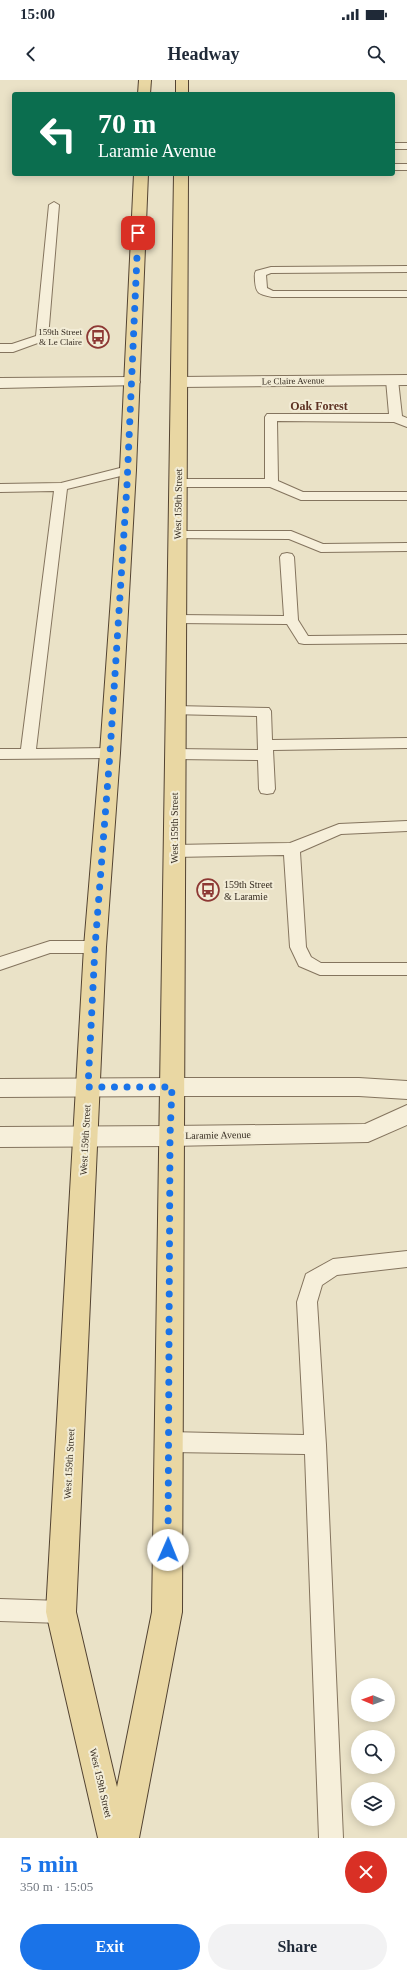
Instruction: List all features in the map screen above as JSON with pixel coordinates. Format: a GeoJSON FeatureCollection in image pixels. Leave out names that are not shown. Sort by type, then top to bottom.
{"type":"FeatureCollection","features":[{"type":"Feature","properties":{"kind":"main road"},"geometry":{"type":"LineString","coordinates":[[144,80],[144,92]]}},
{"type":"Feature","properties":{"kind":"main road"},"geometry":{"type":"LineString","coordinates":[[182,80],[182,92]]}},
{"type":"Feature","properties":{"kind":"main road","name":"West 159th Street"},"geometry":{"type":"LineString","coordinates":[[114,1838],[62,1612],[84,1136],[95,947],[110,753],[128,470],[141,176]]}},
{"type":"Feature","properties":{"kind":"main road","name":"West 159th Street"},"geometry":{"type":"LineString","coordinates":[[123,1838],[167,1612],[170,1136],[172,1087],[181,176]]}},
{"type":"Feature","properties":{"kind":"street","name":"Le Claire Avenue"},"geometry":{"type":"LineString","coordinates":[[180,382],[400,380]]}},
{"type":"Feature","properties":{"kind":"street"},"geometry":{"type":"LineString","coordinates":[[0,383],[132,382]]}},
{"type":"Feature","properties":{"kind":"street"},"geometry":{"type":"LineString","coordinates":[[0,1088],[359,1087],[407,1090]]}},
{"type":"Feature","properties":{"kind":"street","name":"Laramie Avenue"},"geometry":{"type":"LineString","coordinates":[[0,1136],[170,1136],[368,1133],[407,1114]]}},
{"type":"Feature","properties":{"kind":"lane"},"geometry":{"type":"LineString","coordinates":[[395,146],[407,146]]}},
{"type":"Feature","properties":{"kind":"lane"},"geometry":{"type":"LineString","coordinates":[[395,167],[407,167]]}},
{"type":"Feature","properties":{"kind":"lane"},"geometry":{"type":"LineString","coordinates":[[0,348],[12,348],[42,338],[54,205]]}},
{"type":"Feature","properties":{"kind":"lane"},"geometry":{"type":"LineString","coordinates":[[407,269],[271,270],[260,273],[261,290],[272,294],[407,294]]}},
{"type":"Feature","properties":{"kind":"lane"},"geometry":{"type":"LineString","coordinates":[[272,483],[271,417],[402,420],[400,380]]}},
{"type":"Feature","properties":{"kind":"lane"},"geometry":{"type":"LineString","coordinates":[[0,488],[61,487],[128,470]]}},
{"type":"Feature","properties":{"kind":"lane"},"geometry":{"type":"LineString","coordinates":[[178,483],[272,483],[302,496],[407,496]]}},
{"type":"Feature","properties":{"kind":"lane"},"geometry":{"type":"LineString","coordinates":[[28,754],[61,487]]}},
{"type":"Feature","properties":{"kind":"lane"},"geometry":{"type":"LineString","coordinates":[[177,535],[291,535],[321,548],[407,547]]}},
{"type":"Feature","properties":{"kind":"lane"},"geometry":{"type":"LineString","coordinates":[[287,557],[291,620],[304,640],[407,639]]}},
{"type":"Feature","properties":{"kind":"lane"},"geometry":{"type":"LineString","coordinates":[[176,619],[291,620]]}},
{"type":"Feature","properties":{"kind":"lane"},"geometry":{"type":"LineString","coordinates":[[176,711],[264,711],[266,789]]}},
{"type":"Feature","properties":{"kind":"lane"},"geometry":{"type":"LineString","coordinates":[[175,754],[407,744]]}},
{"type":"Feature","properties":{"kind":"lane"},"geometry":{"type":"LineString","coordinates":[[0,754],[110,753]]}},
{"type":"Feature","properties":{"kind":"lane"},"geometry":{"type":"LineString","coordinates":[[174,851],[292,850],[339,829],[407,826]]}},
{"type":"Feature","properties":{"kind":"lane"},"geometry":{"type":"LineString","coordinates":[[292,850],[298,947],[302,958],[307,964],[320,969],[407,969]]}},
{"type":"Feature","properties":{"kind":"lane"},"geometry":{"type":"LineString","coordinates":[[0,964],[50,948],[95,947]]}},
{"type":"Feature","properties":{"kind":"lane"},"geometry":{"type":"LineString","coordinates":[[331,1838],[315,1445],[307,1302],[313,1280],[333,1267],[407,1260]]}},
{"type":"Feature","properties":{"kind":"lane"},"geometry":{"type":"LineString","coordinates":[[169,1442],[315,1445]]}},
{"type":"Feature","properties":{"kind":"lane"},"geometry":{"type":"LineString","coordinates":[[0,1610],[62,1612]]}},
{"type":"Feature","properties":{"kind":"place","name":"159th Street & Le Claire"},"geometry":{"type":"Point","coordinates":[98,337]}},
{"type":"Feature","properties":{"kind":"place","name":"159th Street & Laramie"},"geometry":{"type":"Point","coordinates":[208,890]}},
{"type":"Feature","properties":{"kind":"district","name":"Oak Forest"},"geometry":{"type":"Point","coordinates":[319,406]}},
{"type":"Feature","properties":{"kind":"route"},"geometry":{"type":"LineString","coordinates":[[138,233],[127,485],[110,753],[95,947],[88,1087],[172,1087],[170,1136],[168,1550]]}}]}
